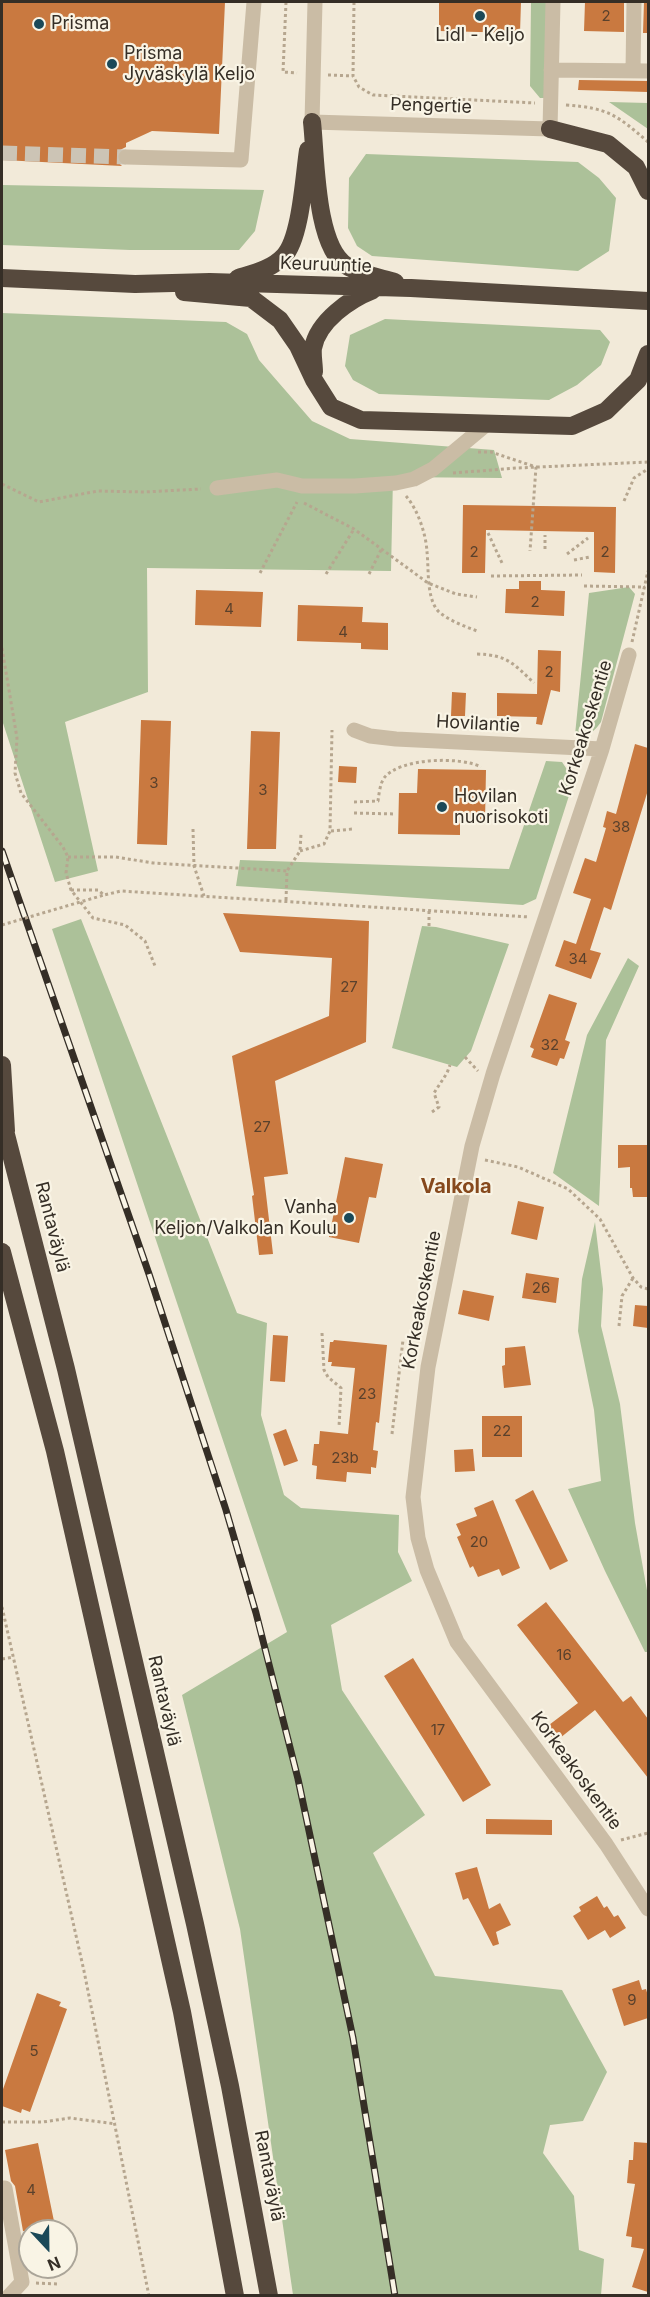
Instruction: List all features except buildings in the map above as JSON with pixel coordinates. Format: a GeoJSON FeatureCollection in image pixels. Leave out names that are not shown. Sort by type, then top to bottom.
{"type":"FeatureCollection","features":[{"type":"Feature","properties":{"kind":"highway"},"geometry":{"type":"LineString","coordinates":[[221,283],[262,271],[285,255],[297,232],[312,122]]}},
{"type":"Feature","properties":{"kind":"highway"},"geometry":{"type":"LineString","coordinates":[[312,122],[323,228],[331,250],[346,266],[411,288]]}},
{"type":"Feature","properties":{"kind":"highway"},"geometry":{"type":"LineString","coordinates":[[550,129],[608,144],[636,167],[648,191]]}},
{"type":"Feature","properties":{"kind":"highway","name":"Keuruuntie"},"geometry":{"type":"LineString","coordinates":[[2,278],[135,284],[221,283],[411,288],[648,301]]}},
{"type":"Feature","properties":{"kind":"highway"},"geometry":{"type":"LineString","coordinates":[[135,284],[194,294],[251,298],[280,320],[298,346],[314,380],[331,407],[360,420],[572,426],[606,411],[638,380],[648,354]]}},
{"type":"Feature","properties":{"kind":"highway"},"geometry":{"type":"LineString","coordinates":[[314,380],[314,347],[324,324],[357,296],[379,288]]}},
{"type":"Feature","properties":{"kind":"highway","name":"Rantaväylä"},"geometry":{"type":"LineString","coordinates":[[2,1065],[4,1127],[66,1369],[195,1924],[230,2086],[269,2295]]}},
{"type":"Feature","properties":{"kind":"highway"},"geometry":{"type":"LineString","coordinates":[[2,1252],[56,1451],[179,2000],[235,2295]]}},
{"type":"Feature","properties":{"kind":"street"},"geometry":{"type":"LineString","coordinates":[[126,157],[241,160],[254,2]]}},
{"type":"Feature","properties":{"kind":"street"},"geometry":{"type":"LineString","coordinates":[[312,122],[315,2]]}},
{"type":"Feature","properties":{"kind":"street"},"geometry":{"type":"LineString","coordinates":[[550,129],[553,2]]}},
{"type":"Feature","properties":{"kind":"street"},"geometry":{"type":"LineString","coordinates":[[551,70],[641,71],[634,2]]}},
{"type":"Feature","properties":{"kind":"street","name":"Pengertie"},"geometry":{"type":"LineString","coordinates":[[312,122],[550,129]]}},
{"type":"Feature","properties":{"kind":"street"},"geometry":{"type":"LineString","coordinates":[[218,488],[277,480],[302,486],[396,483],[414,479],[433,469],[487,424]]}},
{"type":"Feature","properties":{"kind":"street","name":"Korkeakoskentie"},"geometry":{"type":"LineString","coordinates":[[629,655],[602,749],[546,918],[487,1075],[435,1327],[422,1412],[413,1497],[418,1538],[433,1586],[457,1642],[606,1844],[648,1909]]}},
{"type":"Feature","properties":{"kind":"street","name":"Hovilantie"},"geometry":{"type":"LineString","coordinates":[[354,730],[370,736],[396,739],[602,749]]}},
{"type":"Feature","properties":{"kind":"street"},"geometry":{"type":"LineString","coordinates":[[2,2188],[5,2188],[7,2231],[22,2282],[8,2295],[2,2292]]}},
{"type":"Feature","properties":{"kind":"path"},"geometry":{"type":"LineString","coordinates":[[354,2],[353,76],[359,87],[373,95],[592,106],[621,119],[648,142]]}},
{"type":"Feature","properties":{"kind":"path"},"geometry":{"type":"LineString","coordinates":[[455,451],[491,452],[536,467]]}},
{"type":"Feature","properties":{"kind":"path"},"geometry":{"type":"LineString","coordinates":[[433,469],[442,474],[648,462]]}},
{"type":"Feature","properties":{"kind":"path"},"geometry":{"type":"LineString","coordinates":[[530,551],[536,467]]}},
{"type":"Feature","properties":{"kind":"path"},"geometry":{"type":"LineString","coordinates":[[624,501],[634,478],[648,469]]}},
{"type":"Feature","properties":{"kind":"path"},"geometry":{"type":"LineString","coordinates":[[396,483],[415,506],[427,550],[428,583],[437,610],[456,623],[477,631]]}},
{"type":"Feature","properties":{"kind":"path"},"geometry":{"type":"LineString","coordinates":[[2,484],[39,502],[98,491],[144,492],[218,488]]}},
{"type":"Feature","properties":{"kind":"path"},"geometry":{"type":"LineString","coordinates":[[260,573],[297,500],[354,529],[428,583],[456,594],[477,597]]}},
{"type":"Feature","properties":{"kind":"path"},"geometry":{"type":"LineString","coordinates":[[326,574],[354,529]]}},
{"type":"Feature","properties":{"kind":"path"},"geometry":{"type":"LineString","coordinates":[[488,532],[502,563]]}},
{"type":"Feature","properties":{"kind":"path"},"geometry":{"type":"LineString","coordinates":[[544,549],[545,535]]}},
{"type":"Feature","properties":{"kind":"path"},"geometry":{"type":"LineString","coordinates":[[567,554],[588,538]]}},
{"type":"Feature","properties":{"kind":"path"},"geometry":{"type":"LineString","coordinates":[[369,574],[382,548]]}},
{"type":"Feature","properties":{"kind":"path"},"geometry":{"type":"LineString","coordinates":[[574,560],[590,557]]}},
{"type":"Feature","properties":{"kind":"path"},"geometry":{"type":"LineString","coordinates":[[629,655],[648,571]]}},
{"type":"Feature","properties":{"kind":"path"},"geometry":{"type":"LineString","coordinates":[[491,576],[582,575]]}},
{"type":"Feature","properties":{"kind":"path"},"geometry":{"type":"LineString","coordinates":[[584,586],[645,588]]}},
{"type":"Feature","properties":{"kind":"path"},"geometry":{"type":"LineString","coordinates":[[641,603],[648,604]]}},
{"type":"Feature","properties":{"kind":"path"},"geometry":{"type":"LineString","coordinates":[[2,648],[16,738],[15,773],[21,793],[69,857],[66,873],[71,890],[93,918],[125,925],[145,941],[155,966]]}},
{"type":"Feature","properties":{"kind":"path"},"geometry":{"type":"LineString","coordinates":[[477,654],[497,654],[514,664],[534,683]]}},
{"type":"Feature","properties":{"kind":"path"},"geometry":{"type":"LineString","coordinates":[[300,851],[324,843],[330,831],[332,730]]}},
{"type":"Feature","properties":{"kind":"path"},"geometry":{"type":"LineString","coordinates":[[354,802],[378,801],[382,780],[390,772],[423,760],[472,762],[481,767]]}},
{"type":"Feature","properties":{"kind":"path"},"geometry":{"type":"LineString","coordinates":[[354,813],[396,814]]}},
{"type":"Feature","properties":{"kind":"path"},"geometry":{"type":"LineString","coordinates":[[193,829],[194,866],[204,896]]}},
{"type":"Feature","properties":{"kind":"path"},"geometry":{"type":"LineString","coordinates":[[330,831],[353,829]]}},
{"type":"Feature","properties":{"kind":"path"},"geometry":{"type":"LineString","coordinates":[[286,901],[287,871],[300,851],[302,834]]}},
{"type":"Feature","properties":{"kind":"path"},"geometry":{"type":"LineString","coordinates":[[69,857],[116,857],[194,866],[287,871]]}},
{"type":"Feature","properties":{"kind":"path"},"geometry":{"type":"LineString","coordinates":[[71,890],[98,890],[104,895]]}},
{"type":"Feature","properties":{"kind":"path"},"geometry":{"type":"LineString","coordinates":[[2,925],[121,891],[546,918]]}},
{"type":"Feature","properties":{"kind":"path"},"geometry":{"type":"LineString","coordinates":[[429,910],[429,926]]}},
{"type":"Feature","properties":{"kind":"path"},"geometry":{"type":"LineString","coordinates":[[465,1057],[487,1075]]}},
{"type":"Feature","properties":{"kind":"path"},"geometry":{"type":"LineString","coordinates":[[432,1112],[439,1107],[434,1093],[450,1065]]}},
{"type":"Feature","properties":{"kind":"path"},"geometry":{"type":"LineString","coordinates":[[470,1156],[518,1167],[568,1188],[600,1219],[633,1278],[641,1287],[648,1289]]}},
{"type":"Feature","properties":{"kind":"path"},"geometry":{"type":"LineString","coordinates":[[619,1326],[622,1296],[633,1278]]}},
{"type":"Feature","properties":{"kind":"path"},"geometry":{"type":"LineString","coordinates":[[322,1333],[324,1370],[341,1388],[339,1427]]}},
{"type":"Feature","properties":{"kind":"path"},"geometry":{"type":"LineString","coordinates":[[392,1434],[403,1340]]}},
{"type":"Feature","properties":{"kind":"path"},"geometry":{"type":"LineString","coordinates":[[2,1607],[84,1971],[149,2295]]}},
{"type":"Feature","properties":{"kind":"path"},"geometry":{"type":"LineString","coordinates":[[2,1659],[14,1657]]}},
{"type":"Feature","properties":{"kind":"path"},"geometry":{"type":"LineString","coordinates":[[606,1844],[648,1833]]}},
{"type":"Feature","properties":{"kind":"path"},"geometry":{"type":"LineString","coordinates":[[2,2122],[43,2122],[70,2118],[116,2124]]}},
{"type":"Feature","properties":{"kind":"path"},"geometry":{"type":"LineString","coordinates":[[22,2282],[59,2284]]}},
{"type":"Feature","properties":{"kind":"green space"},"geometry":{"type":"Polygon","coordinates":[[[531,2],[547,2],[545,98],[540,98],[530,86],[531,2]]]}},
{"type":"Feature","properties":{"kind":"green space"},"geometry":{"type":"Polygon","coordinates":[[[609,102],[648,103],[648,129],[609,102]]]}},
{"type":"Feature","properties":{"kind":"green space"},"geometry":{"type":"Polygon","coordinates":[[[366,154],[578,162],[599,178],[616,198],[609,251],[578,271],[372,256],[357,246],[348,228],[349,178],[366,154]]]}},
{"type":"Feature","properties":{"kind":"green space"},"geometry":{"type":"Polygon","coordinates":[[[2,185],[264,190],[255,231],[239,250],[130,250],[2,245],[2,185]]]}},
{"type":"Feature","properties":{"kind":"green space"},"geometry":{"type":"Polygon","coordinates":[[[2,313],[226,322],[247,334],[259,360],[312,421],[350,439],[494,450],[502,478],[393,477],[391,571],[147,568],[148,692],[65,722],[98,871],[55,882],[2,720],[2,313]]]}},
{"type":"Feature","properties":{"kind":"green space"},"geometry":{"type":"Polygon","coordinates":[[[385,319],[600,330],[610,342],[601,365],[577,385],[549,400],[379,394],[353,380],[345,366],[350,335],[385,319]]]}},
{"type":"Feature","properties":{"kind":"green space"},"geometry":{"type":"Polygon","coordinates":[[[629,587],[635,594],[601,722],[590,733],[575,735],[589,593],[629,587]]]}},
{"type":"Feature","properties":{"kind":"green space"},"geometry":{"type":"Polygon","coordinates":[[[546,761],[562,762],[574,780],[536,899],[523,905],[236,886],[240,860],[509,869],[546,761]]]}},
{"type":"Feature","properties":{"kind":"green space"},"geometry":{"type":"Polygon","coordinates":[[[81,919],[237,1313],[267,1323],[261,1415],[284,1495],[301,1508],[399,1515],[398,1552],[412,1581],[331,1625],[342,1690],[425,1815],[373,1853],[435,1976],[562,1990],[607,2072],[583,2121],[550,2125],[543,2153],[574,2196],[579,2250],[604,2259],[601,2295],[293,2295],[240,1929],[182,1695],[287,1632],[52,929],[81,919]]]}},
{"type":"Feature","properties":{"kind":"green space"},"geometry":{"type":"Polygon","coordinates":[[[422,926],[436,927],[509,944],[471,1051],[457,1067],[392,1048],[422,926]]]}},
{"type":"Feature","properties":{"kind":"green space"},"geometry":{"type":"Polygon","coordinates":[[[628,958],[639,966],[606,1040],[599,1206],[553,1173],[587,1035],[628,958]]]}},
{"type":"Feature","properties":{"kind":"green space"},"geometry":{"type":"Polygon","coordinates":[[[595,1222],[603,1289],[601,1326],[620,1404],[635,1523],[648,1596],[648,1652],[645,1652],[605,1571],[568,1489],[601,1481],[594,1410],[578,1331],[582,1279],[595,1222]]]}},
{"type":"Feature","properties":{"kind":"tunnel"},"geometry":{"type":"LineString","coordinates":[[2,153],[126,157]]}},
{"type":"Feature","properties":{"kind":"railway"},"geometry":{"type":"LineString","coordinates":[[2,851],[149,1274],[226,1510],[256,1613],[298,1779],[353,2038],[395,2296]]}},
{"type":"Feature","properties":{"kind":"place","name":"Lidl - Keljo"},"geometry":{"type":"Point","coordinates":[480,16]}},
{"type":"Feature","properties":{"kind":"place","name":"Prisma"},"geometry":{"type":"Point","coordinates":[39,24]}},
{"type":"Feature","properties":{"kind":"place","name":"Prisma Jyväskylä Keljo"},"geometry":{"type":"Point","coordinates":[112,64]}},
{"type":"Feature","properties":{"kind":"place","name":"Hovilan nuorisokoti"},"geometry":{"type":"Point","coordinates":[442,807]}},
{"type":"Feature","properties":{"kind":"place","name":"Vanha Keljon/Valkolan Koulu"},"geometry":{"type":"Point","coordinates":[349,1218]}},
{"type":"Feature","properties":{"kind":"district","name":"Valkola"},"geometry":{"type":"Point","coordinates":[456,1187]}}]}
